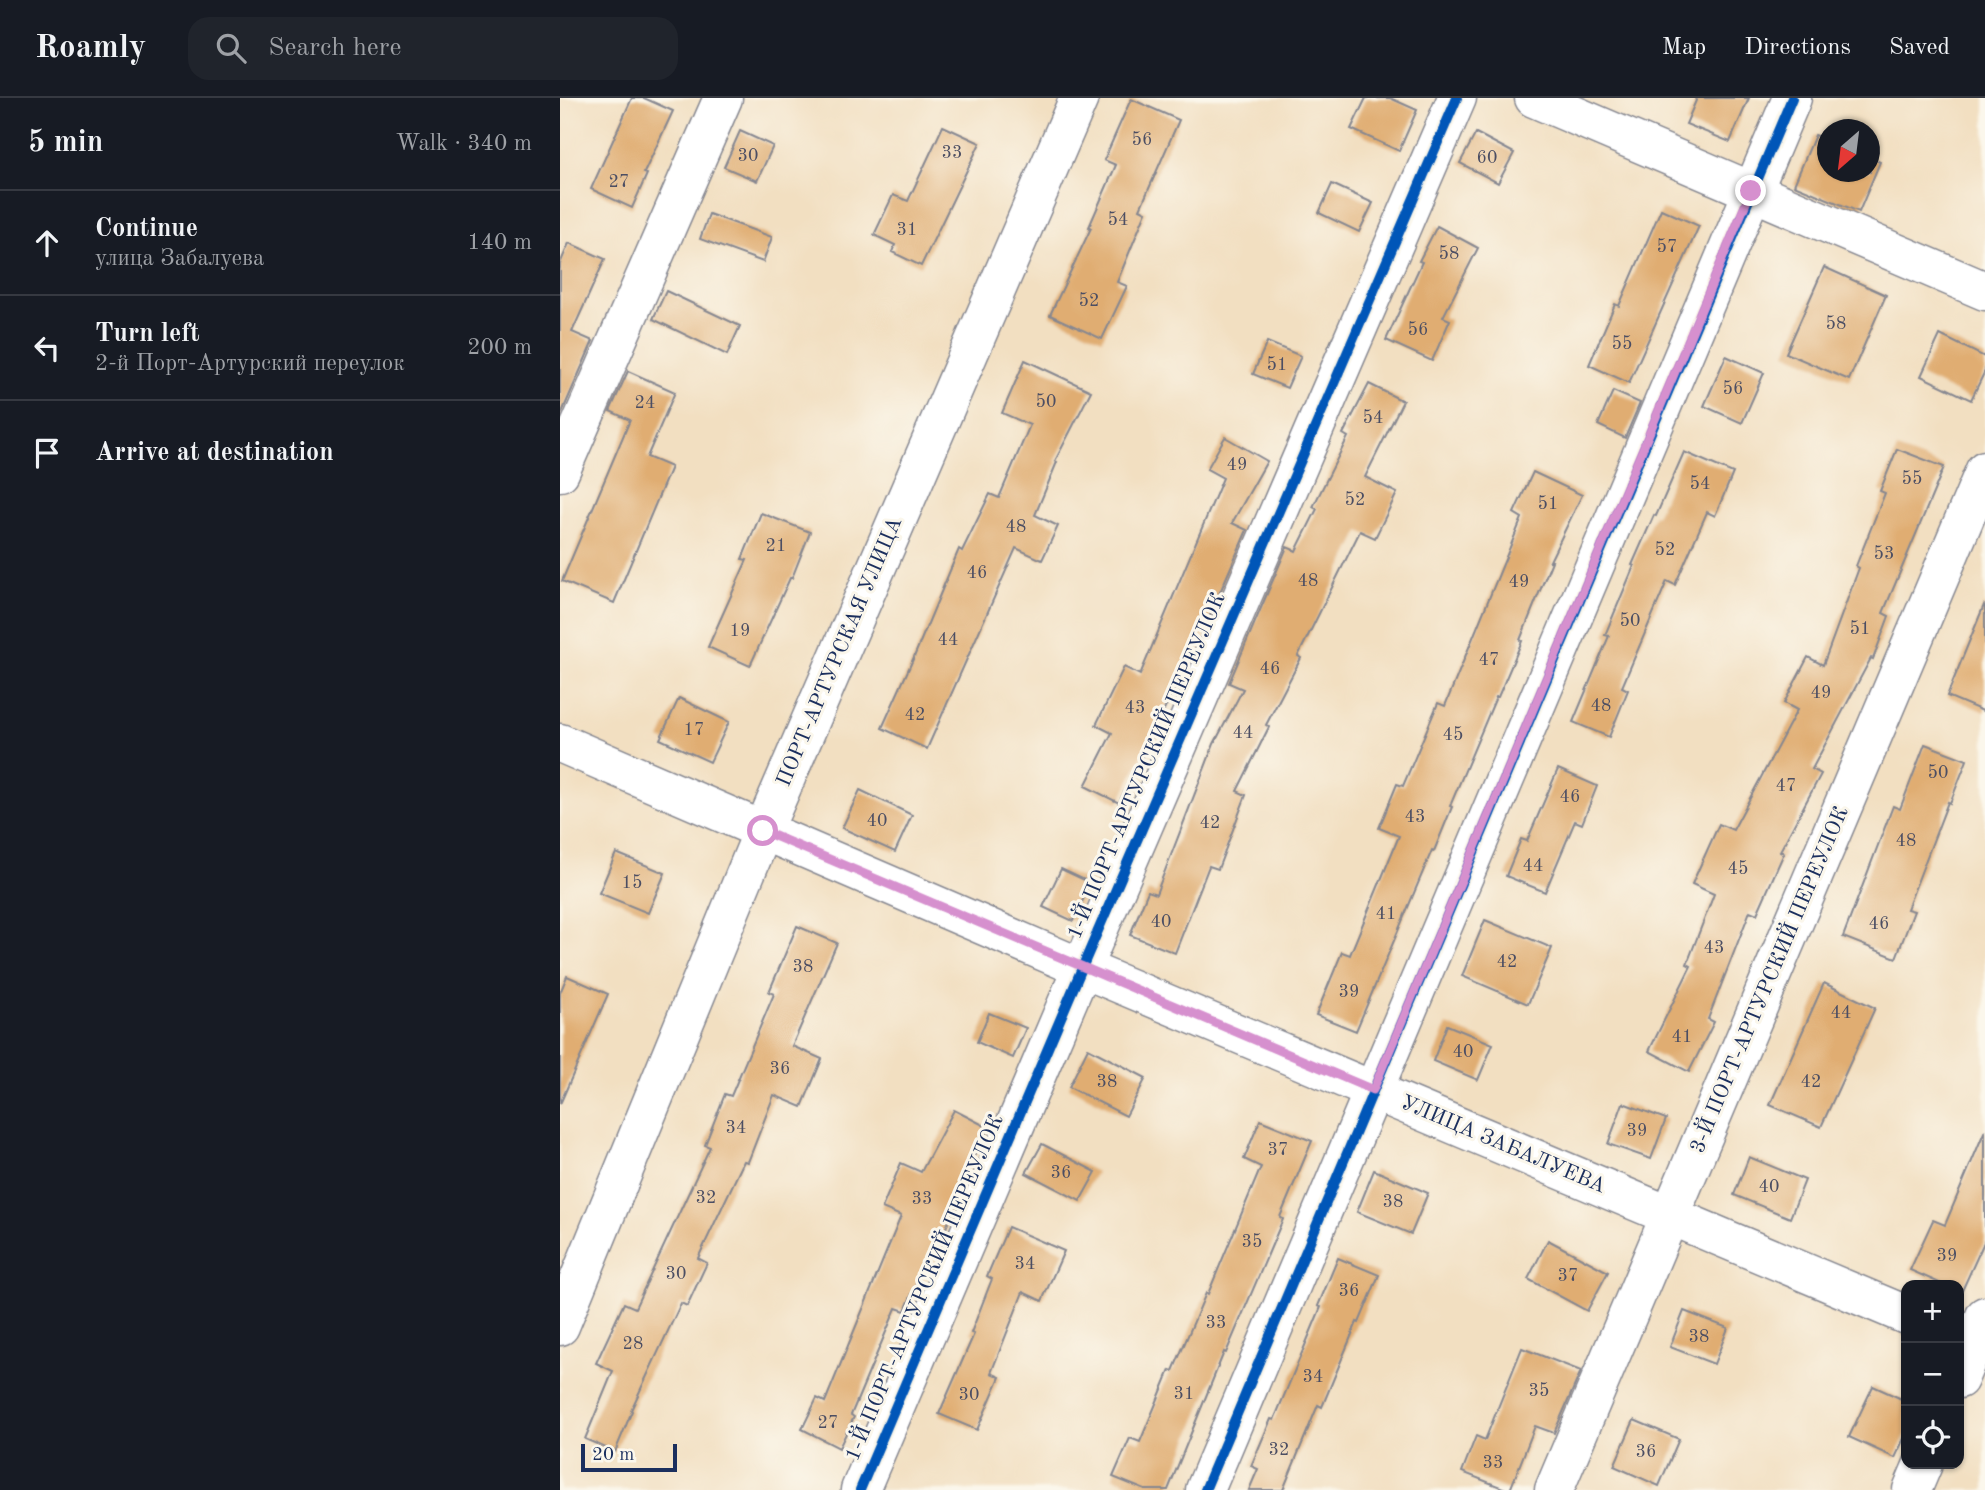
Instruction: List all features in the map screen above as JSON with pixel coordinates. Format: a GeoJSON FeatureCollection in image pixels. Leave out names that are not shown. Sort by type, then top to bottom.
{"type":"FeatureCollection","features":[{"type":"Feature","properties":{"kind":"street"},"geometry":{"type":"LineString","coordinates":[[560,472],[723,98]]}},
{"type":"Feature","properties":{"kind":"street","name":"ПОРТ-АРТУРСКАЯ УЛИЦА"},"geometry":{"type":"LineString","coordinates":[[560,1326],[763,831],[1079,98]]}},
{"type":"Feature","properties":{"kind":"street","name":"1-Й ПОРТ-АРТУРСКИЙ ПЕРЕУЛОК"},"geometry":{"type":"LineString","coordinates":[[860,1490],[1457,98]]}},
{"type":"Feature","properties":{"kind":"street"},"geometry":{"type":"LineString","coordinates":[[1534,98],[1985,291]]}},
{"type":"Feature","properties":{"kind":"street"},"geometry":{"type":"LineString","coordinates":[[1205,1490],[1792,98]]}},
{"type":"Feature","properties":{"kind":"street","name":"3-Й ПОРТ-АРТУРСКИЙ ПЕРЕУЛОК"},"geometry":{"type":"LineString","coordinates":[[1555,1490],[1985,470]]}},
{"type":"Feature","properties":{"kind":"street","name":"УЛИЦА ЗАБАЛУЕВА"},"geometry":{"type":"LineString","coordinates":[[560,743],[1082,968],[1901,1313]]}},
{"type":"Feature","properties":{"kind":"street"},"geometry":{"type":"LineString","coordinates":[[1964,1366],[1976,1336]]}},
{"type":"Feature","properties":{"kind":"street"},"geometry":{"type":"LineString","coordinates":[[1912,1490],[1921,1469]]}},
{"type":"Feature","properties":{"kind":"building"},"geometry":{"type":"Polygon","coordinates":[[[632,98],[644,98],[673,111],[644,173],[647,174],[632,208],[591,189],[632,98]]]}},
{"type":"Feature","properties":{"kind":"building"},"geometry":{"type":"Polygon","coordinates":[[[1366,98],[1390,98],[1417,110],[1399,151],[1351,129],[1366,98]]]}},
{"type":"Feature","properties":{"kind":"building"},"geometry":{"type":"Polygon","coordinates":[[[1697,98],[1749,98],[1730,142],[1686,124],[1697,98]]]}},
{"type":"Feature","properties":{"kind":"building"},"geometry":{"type":"Polygon","coordinates":[[[1131,99],[1179,120],[1140,209],[1146,212],[1117,282],[1127,286],[1102,339],[1050,315],[1091,228],[1089,227],[1116,165],[1104,160],[1131,99]]]}},
{"type":"Feature","properties":{"kind":"building"},"geometry":{"type":"Polygon","coordinates":[[[943,126],[980,143],[921,266],[892,252],[895,245],[874,235],[893,195],[908,201],[943,126]]]}},
{"type":"Feature","properties":{"kind":"building"},"geometry":{"type":"Polygon","coordinates":[[[740,131],[773,146],[757,181],[724,167],[740,131]]]}},
{"type":"Feature","properties":{"kind":"building"},"geometry":{"type":"Polygon","coordinates":[[[1476,133],[1514,153],[1498,183],[1460,163],[1476,133]]]}},
{"type":"Feature","properties":{"kind":"building"},"geometry":{"type":"Polygon","coordinates":[[[1815,135],[1817,182],[1872,182],[1859,212],[1794,185],[1815,135]]]}},
{"type":"Feature","properties":{"kind":"building"},"geometry":{"type":"Polygon","coordinates":[[[1332,184],[1373,203],[1359,232],[1319,213],[1332,184]]]}},
{"type":"Feature","properties":{"kind":"building"},"geometry":{"type":"Polygon","coordinates":[[[1661,209],[1699,226],[1629,383],[1589,365],[1615,304],[1619,306],[1661,209]]]}},
{"type":"Feature","properties":{"kind":"building"},"geometry":{"type":"Polygon","coordinates":[[[709,214],[772,237],[763,262],[700,239],[709,214]]]}},
{"type":"Feature","properties":{"kind":"building"},"geometry":{"type":"Polygon","coordinates":[[[1437,226],[1478,248],[1443,317],[1450,320],[1432,361],[1386,340],[1422,262],[1419,261],[1437,226]]]}},
{"type":"Feature","properties":{"kind":"building"},"geometry":{"type":"Polygon","coordinates":[[[569,243],[605,259],[572,332],[593,341],[560,417],[560,264],[569,243]]]}},
{"type":"Feature","properties":{"kind":"building"},"geometry":{"type":"Polygon","coordinates":[[[1824,267],[1886,295],[1849,380],[1786,353],[1824,267]]]}},
{"type":"Feature","properties":{"kind":"building"},"geometry":{"type":"Polygon","coordinates":[[[666,291],[740,326],[727,355],[653,319],[666,291]]]}},
{"type":"Feature","properties":{"kind":"building"},"geometry":{"type":"Polygon","coordinates":[[[1940,335],[1985,357],[1985,371],[1971,400],[1921,376],[1940,335]]]}},
{"type":"Feature","properties":{"kind":"building"},"geometry":{"type":"Polygon","coordinates":[[[1267,342],[1301,356],[1287,388],[1253,374],[1267,342]]]}},
{"type":"Feature","properties":{"kind":"building"},"geometry":{"type":"Polygon","coordinates":[[[1726,356],[1764,373],[1742,423],[1704,406],[1726,356]]]}},
{"type":"Feature","properties":{"kind":"building"},"geometry":{"type":"Polygon","coordinates":[[[1025,360],[1091,391],[1055,461],[1057,462],[1035,515],[1058,526],[1042,560],[1016,548],[927,749],[882,728],[959,549],[962,551],[990,494],[999,498],[1030,425],[1002,413],[1025,360]]]}},
{"type":"Feature","properties":{"kind":"building"},"geometry":{"type":"Polygon","coordinates":[[[628,371],[675,392],[647,457],[671,467],[614,603],[562,581],[630,420],[610,411],[628,371]]]}},
{"type":"Feature","properties":{"kind":"building"},"geometry":{"type":"Polygon","coordinates":[[[1369,384],[1403,401],[1365,477],[1397,493],[1375,538],[1360,531],[1298,656],[1301,658],[1266,725],[1269,727],[1237,791],[1246,795],[1218,869],[1209,866],[1175,953],[1130,935],[1148,891],[1156,894],[1214,744],[1243,689],[1229,683],[1287,547],[1296,551],[1317,509],[1313,507],[1348,437],[1343,434],[1369,384]]]}},
{"type":"Feature","properties":{"kind":"building"},"geometry":{"type":"Polygon","coordinates":[[[1613,391],[1640,403],[1625,438],[1598,425],[1613,391]]]}},
{"type":"Feature","properties":{"kind":"building"},"geometry":{"type":"Polygon","coordinates":[[[1225,437],[1267,461],[1232,523],[1247,530],[1188,666],[1186,665],[1119,803],[1085,786],[1112,733],[1096,725],[1124,667],[1140,675],[1223,478],[1207,469],[1225,437]]]}},
{"type":"Feature","properties":{"kind":"building"},"geometry":{"type":"Polygon","coordinates":[[[1897,449],[1944,467],[1883,613],[1889,616],[1873,659],[1871,658],[1812,769],[1821,774],[1780,851],[1784,853],[1757,914],[1750,911],[1708,1019],[1714,1022],[1689,1072],[1649,1051],[1691,966],[1687,964],[1714,894],[1692,884],[1719,824],[1733,830],[1797,710],[1784,703],[1808,657],[1823,665],[1859,568],[1856,566],[1885,493],[1880,491],[1897,449]]]}},
{"type":"Feature","properties":{"kind":"building"},"geometry":{"type":"Polygon","coordinates":[[[1684,452],[1733,473],[1715,516],[1707,512],[1675,585],[1667,581],[1622,687],[1628,690],[1609,737],[1573,722],[1609,636],[1605,635],[1634,566],[1632,565],[1684,452]]]}},
{"type":"Feature","properties":{"kind":"building"},"geometry":{"type":"Polygon","coordinates":[[[1533,472],[1582,495],[1550,561],[1520,640],[1522,641],[1356,1031],[1316,1015],[1342,952],[1350,955],[1399,836],[1379,828],[1397,784],[1403,786],[1438,703],[1445,706],[1522,518],[1514,513],[1533,472]]]}},
{"type":"Feature","properties":{"kind":"building"},"geometry":{"type":"Polygon","coordinates":[[[761,513],[810,532],[792,578],[750,666],[708,647],[747,560],[742,559],[761,513]]]}},
{"type":"Feature","properties":{"kind":"building"},"geometry":{"type":"Polygon","coordinates":[[[1985,606],[1985,712],[1947,696],[1985,606]]]}},
{"type":"Feature","properties":{"kind":"building"},"geometry":{"type":"Polygon","coordinates":[[[679,698],[729,722],[710,762],[660,739],[679,698]]]}},
{"type":"Feature","properties":{"kind":"building"},"geometry":{"type":"Polygon","coordinates":[[[1925,744],[1967,760],[1907,909],[1914,911],[1896,958],[1843,937],[1893,806],[1900,809],[1925,744]]]}},
{"type":"Feature","properties":{"kind":"building"},"geometry":{"type":"Polygon","coordinates":[[[1558,769],[1597,786],[1582,824],[1575,821],[1545,892],[1506,876],[1521,839],[1527,841],[1558,769]]]}},
{"type":"Feature","properties":{"kind":"building"},"geometry":{"type":"Polygon","coordinates":[[[860,790],[912,815],[895,852],[842,828],[860,790]]]}},
{"type":"Feature","properties":{"kind":"building"},"geometry":{"type":"Polygon","coordinates":[[[616,853],[665,873],[648,913],[599,893],[616,853]]]}},
{"type":"Feature","properties":{"kind":"building"},"geometry":{"type":"Polygon","coordinates":[[[1061,869],[1091,883],[1073,921],[1043,907],[1061,869]]]}},
{"type":"Feature","properties":{"kind":"building"},"geometry":{"type":"Polygon","coordinates":[[[1485,920],[1552,948],[1528,1004],[1462,976],[1485,920]]]}},
{"type":"Feature","properties":{"kind":"building"},"geometry":{"type":"Polygon","coordinates":[[[797,926],[837,943],[792,1046],[822,1059],[802,1107],[774,1095],[748,1162],[744,1161],[698,1258],[707,1263],[687,1306],[681,1303],[631,1410],[615,1452],[585,1439],[613,1371],[596,1363],[624,1303],[635,1308],[710,1147],[705,1145],[725,1094],[731,1096],[774,994],[769,992],[797,926]]]}},
{"type":"Feature","properties":{"kind":"building"},"geometry":{"type":"Polygon","coordinates":[[[567,976],[608,994],[560,1104],[560,993],[567,976]]]}},
{"type":"Feature","properties":{"kind":"building"},"geometry":{"type":"Polygon","coordinates":[[[1824,983],[1875,1008],[1821,1127],[1770,1105],[1824,983]]]}},
{"type":"Feature","properties":{"kind":"building"},"geometry":{"type":"Polygon","coordinates":[[[989,1013],[1026,1028],[1013,1058],[977,1042],[989,1013]]]}},
{"type":"Feature","properties":{"kind":"building"},"geometry":{"type":"Polygon","coordinates":[[[1447,1025],[1493,1044],[1478,1080],[1433,1061],[1447,1025]]]}},
{"type":"Feature","properties":{"kind":"building"},"geometry":{"type":"Polygon","coordinates":[[[1088,1048],[1146,1078],[1126,1116],[1069,1087],[1088,1048]]]}},
{"type":"Feature","properties":{"kind":"building"},"geometry":{"type":"Polygon","coordinates":[[[1623,1103],[1666,1119],[1651,1159],[1608,1144],[1623,1103]]]}},
{"type":"Feature","properties":{"kind":"building"},"geometry":{"type":"Polygon","coordinates":[[[954,1110],[989,1128],[957,1188],[962,1190],[943,1235],[937,1232],[905,1311],[896,1308],[851,1415],[854,1417],[839,1448],[802,1429],[817,1398],[825,1402],[901,1216],[882,1208],[901,1163],[921,1172],[954,1110]]]}},
{"type":"Feature","properties":{"kind":"building"},"geometry":{"type":"Polygon","coordinates":[[[1260,1120],[1312,1141],[1280,1217],[1283,1219],[1226,1353],[1224,1352],[1168,1490],[1145,1490],[1113,1477],[1130,1438],[1140,1442],[1170,1370],[1173,1371],[1206,1293],[1208,1294],[1261,1167],[1244,1159],[1260,1120]]]}},
{"type":"Feature","properties":{"kind":"building"},"geometry":{"type":"Polygon","coordinates":[[[1985,1130],[1985,1240],[1964,1286],[1964,1280],[1933,1280],[1910,1270],[1933,1220],[1945,1225],[1985,1130]]]}},
{"type":"Feature","properties":{"kind":"building"},"geometry":{"type":"Polygon","coordinates":[[[1042,1144],[1096,1172],[1080,1201],[1026,1173],[1042,1144]]]}},
{"type":"Feature","properties":{"kind":"building"},"geometry":{"type":"Polygon","coordinates":[[[1749,1157],[1805,1180],[1790,1218],[1734,1195],[1749,1157]]]}},
{"type":"Feature","properties":{"kind":"building"},"geometry":{"type":"Polygon","coordinates":[[[1374,1170],[1428,1193],[1411,1234],[1357,1212],[1374,1170]]]}},
{"type":"Feature","properties":{"kind":"building"},"geometry":{"type":"Polygon","coordinates":[[[1008,1227],[1064,1251],[1042,1301],[1023,1292],[991,1373],[1000,1377],[977,1430],[939,1414],[974,1334],[971,1333],[992,1279],[987,1276],[1008,1227]]]}},
{"type":"Feature","properties":{"kind":"building"},"geometry":{"type":"Polygon","coordinates":[[[1548,1240],[1608,1272],[1587,1311],[1528,1279],[1548,1240]]]}},
{"type":"Feature","properties":{"kind":"building"},"geometry":{"type":"Polygon","coordinates":[[[1338,1258],[1379,1275],[1322,1407],[1318,1405],[1283,1490],[1249,1490],[1258,1469],[1251,1466],[1271,1419],[1274,1420],[1321,1307],[1318,1306],[1338,1258]]]}},
{"type":"Feature","properties":{"kind":"building"},"geometry":{"type":"Polygon","coordinates":[[[1684,1311],[1728,1328],[1714,1364],[1670,1347],[1684,1311]]]}},
{"type":"Feature","properties":{"kind":"building"},"geometry":{"type":"Polygon","coordinates":[[[1522,1348],[1581,1371],[1554,1433],[1535,1426],[1508,1490],[1462,1472],[1476,1436],[1485,1440],[1522,1348]]]}},
{"type":"Feature","properties":{"kind":"building"},"geometry":{"type":"Polygon","coordinates":[[[1873,1386],[1901,1399],[1901,1445],[1895,1458],[1849,1437],[1873,1386]]]}},
{"type":"Feature","properties":{"kind":"building"},"geometry":{"type":"Polygon","coordinates":[[[1634,1420],[1679,1439],[1659,1486],[1614,1466],[1634,1420]]]}},
{"type":"Feature","properties":{"kind":"cycle path"},"geometry":{"type":"LineString","coordinates":[[860,1490],[1457,98]]}},
{"type":"Feature","properties":{"kind":"cycle path"},"geometry":{"type":"LineString","coordinates":[[1205,1490],[1792,98]]}},
{"type":"Feature","properties":{"kind":"route"},"geometry":{"type":"LineString","coordinates":[[763,831],[1373,1090],[1751,191]]}}]}
